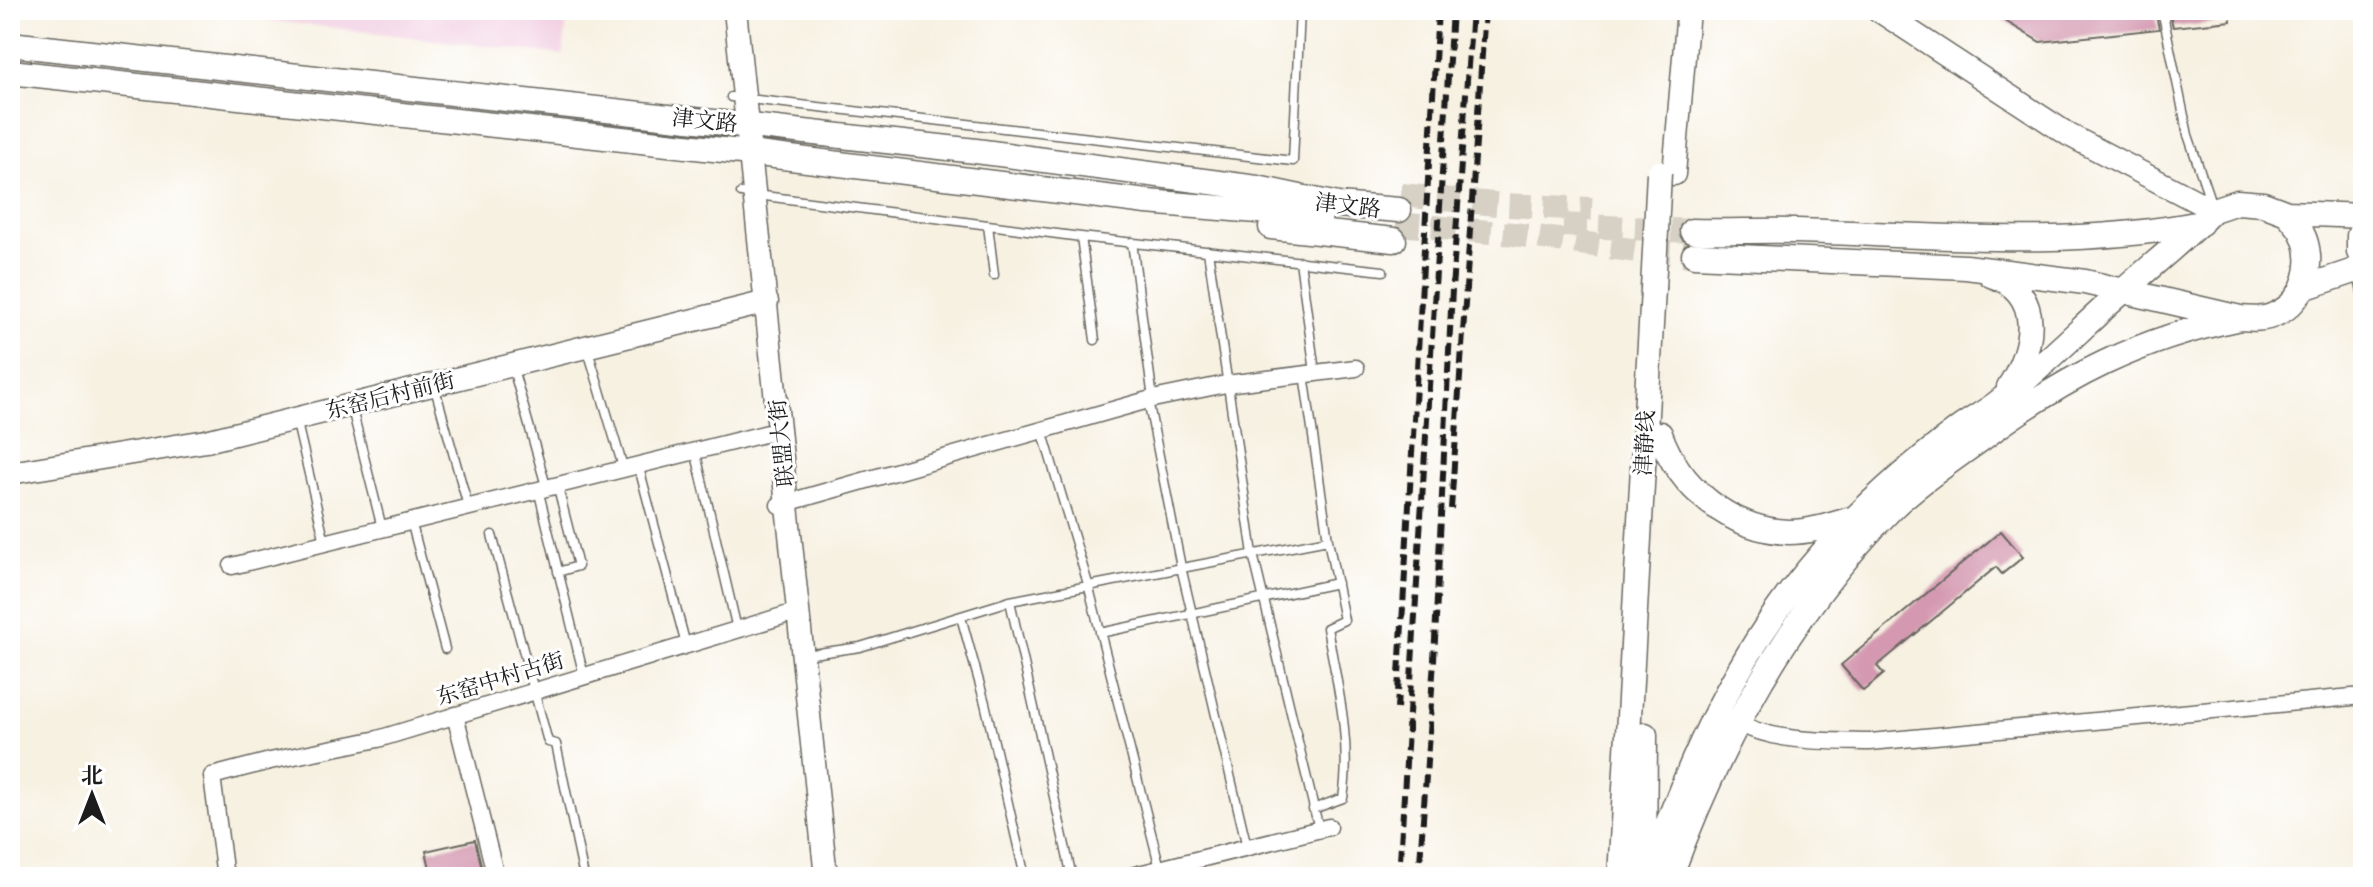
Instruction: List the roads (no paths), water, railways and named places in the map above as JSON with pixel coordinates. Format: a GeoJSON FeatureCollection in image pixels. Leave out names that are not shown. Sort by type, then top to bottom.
{"type":"FeatureCollection","features":[{"type":"Feature","properties":{"kind":"main road"},"geometry":{"type":"LineString","coordinates":[[724,10],[761,303],[794,612],[814,877]]}},
{"type":"Feature","properties":{"kind":"main road"},"geometry":{"type":"LineString","coordinates":[[735,10],[737,97]]}},
{"type":"Feature","properties":{"kind":"main road","name":"津静线"},"geometry":{"type":"LineString","coordinates":[[1620,877],[1660,289],[1674,10]]}},
{"type":"Feature","properties":{"kind":"main road","name":"津静线"},"geometry":{"type":"LineString","coordinates":[[1666,173],[1688,10]]}},
{"type":"Feature","properties":{"kind":"main road"},"geometry":{"type":"LineString","coordinates":[[1878,10],[2069,135],[2207,216]]}},
{"type":"Feature","properties":{"kind":"main road","name":"津文路"},"geometry":{"type":"LineString","coordinates":[[10,44],[740,123],[1257,188],[1398,217],[1317,233],[1200,217],[1147,202],[743,153],[10,72]]}},
{"type":"Feature","properties":{"kind":"main road"},"geometry":{"type":"LineString","coordinates":[[2287,213],[2302,233],[2309,253],[2308,273],[2295,299],[2278,314],[2260,319],[2240,318],[2085,282],[1693,234],[1794,231],[1970,239],[2151,232],[2207,216],[2237,202],[2263,204],[2287,213],[2363,216]]}},
{"type":"Feature","properties":{"kind":"main road"},"geometry":{"type":"LineString","coordinates":[[1670,877],[1702,795],[1740,668],[1787,596],[1819,556],[1899,477],[1961,427],[1998,403],[2207,216]]}},
{"type":"Feature","properties":{"kind":"main road"},"geometry":{"type":"LineString","coordinates":[[2303,288],[2361,264],[2359,235],[2363,230]]}},
{"type":"Feature","properties":{"kind":"main road"},"geometry":{"type":"LineString","coordinates":[[1966,267],[1999,277],[2018,290],[2026,304],[2030,324],[2026,357],[1998,403]]}},
{"type":"Feature","properties":{"kind":"main road","name":"津静线"},"geometry":{"type":"LineString","coordinates":[[1646,877],[1643,774],[1660,434],[1660,289]]}},
{"type":"Feature","properties":{"kind":"main road","name":"东窑后村前街"},"geometry":{"type":"LineString","coordinates":[[10,473],[183,445],[761,303]]}},
{"type":"Feature","properties":{"kind":"main road"},"geometry":{"type":"LineString","coordinates":[[1646,877],[1693,760],[1852,551],[1895,505],[2005,421],[2102,363],[2159,338],[2240,318]]}},
{"type":"Feature","properties":{"kind":"main road"},"geometry":{"type":"LineString","coordinates":[[1660,434],[1668,455],[1690,487],[1743,522],[1788,532],[1809,530],[1895,505]]}},
{"type":"Feature","properties":{"kind":"main road"},"geometry":{"type":"LineString","coordinates":[[798,655],[826,877]]}},
{"type":"Feature","properties":{"kind":"street"},"geometry":{"type":"LineString","coordinates":[[782,504],[1151,399],[1226,384],[1356,368]]}},
{"type":"Feature","properties":{"kind":"street"},"geometry":{"type":"LineString","coordinates":[[232,566],[774,431]]}},
{"type":"Feature","properties":{"kind":"street","name":"东窑中村古街"},"geometry":{"type":"LineString","coordinates":[[225,877],[212,776],[378,739],[794,612]]}},
{"type":"Feature","properties":{"kind":"street"},"geometry":{"type":"LineString","coordinates":[[1727,718],[1758,731],[1809,741],[1870,742],[2363,696]]}},
{"type":"Feature","properties":{"kind":"street"},"geometry":{"type":"LineString","coordinates":[[455,715],[496,877]]}},
{"type":"Feature","properties":{"kind":"street"},"geometry":{"type":"LineString","coordinates":[[1127,877],[1324,828]]}},
{"type":"Feature","properties":{"kind":"lane"},"geometry":{"type":"LineString","coordinates":[[737,97],[1293,161],[1300,10]]}},
{"type":"Feature","properties":{"kind":"lane"},"geometry":{"type":"LineString","coordinates":[[2162,10],[2207,216]]}},
{"type":"Feature","properties":{"kind":"lane"},"geometry":{"type":"LineString","coordinates":[[748,194],[1081,237],[1383,271]]}},
{"type":"Feature","properties":{"kind":"lane"},"geometry":{"type":"LineString","coordinates":[[988,225],[994,275]]}},
{"type":"Feature","properties":{"kind":"lane"},"geometry":{"type":"LineString","coordinates":[[1081,237],[1095,340]]}},
{"type":"Feature","properties":{"kind":"lane"},"geometry":{"type":"LineString","coordinates":[[1132,242],[1151,399],[1181,567],[1247,847]]}},
{"type":"Feature","properties":{"kind":"lane"},"geometry":{"type":"LineString","coordinates":[[1208,251],[1253,554],[1313,809],[1324,828]]}},
{"type":"Feature","properties":{"kind":"lane"},"geometry":{"type":"LineString","coordinates":[[1300,261],[1328,540],[1344,620],[1327,628],[1339,695],[1346,776],[1343,798],[1313,809]]}},
{"type":"Feature","properties":{"kind":"lane"},"geometry":{"type":"LineString","coordinates":[[2361,264],[2363,297]]}},
{"type":"Feature","properties":{"kind":"lane"},"geometry":{"type":"LineString","coordinates":[[587,346],[631,465],[686,645]]}},
{"type":"Feature","properties":{"kind":"lane"},"geometry":{"type":"LineString","coordinates":[[512,365],[547,486],[578,566],[558,572]]}},
{"type":"Feature","properties":{"kind":"lane"},"geometry":{"type":"LineString","coordinates":[[434,384],[468,506]]}},
{"type":"Feature","properties":{"kind":"lane"},"geometry":{"type":"LineString","coordinates":[[351,405],[382,528]]}},
{"type":"Feature","properties":{"kind":"lane"},"geometry":{"type":"LineString","coordinates":[[296,419],[325,542]]}},
{"type":"Feature","properties":{"kind":"lane"},"geometry":{"type":"LineString","coordinates":[[1041,429],[1088,584],[1160,869]]}},
{"type":"Feature","properties":{"kind":"lane"},"geometry":{"type":"LineString","coordinates":[[695,449],[737,629]]}},
{"type":"Feature","properties":{"kind":"lane"},"geometry":{"type":"LineString","coordinates":[[547,486],[558,572],[584,676]]}},
{"type":"Feature","properties":{"kind":"lane"},"geometry":{"type":"LineString","coordinates":[[411,521],[445,649]]}},
{"type":"Feature","properties":{"kind":"lane"},"geometry":{"type":"LineString","coordinates":[[492,535],[548,742],[556,744],[584,877]]}},
{"type":"Feature","properties":{"kind":"lane"},"geometry":{"type":"LineString","coordinates":[[798,655],[860,647],[1010,601],[1088,584],[1328,540]]}},
{"type":"Feature","properties":{"kind":"lane"},"geometry":{"type":"LineString","coordinates":[[1100,633],[1337,583]]}},
{"type":"Feature","properties":{"kind":"lane"},"geometry":{"type":"LineString","coordinates":[[1010,601],[1072,877]]}},
{"type":"Feature","properties":{"kind":"lane"},"geometry":{"type":"LineString","coordinates":[[961,617],[985,703],[1025,877]]}},
{"type":"Feature","properties":{"kind":"tunnel"},"geometry":{"type":"LineString","coordinates":[[1401,195],[1592,209]]}},
{"type":"Feature","properties":{"kind":"tunnel"},"geometry":{"type":"LineString","coordinates":[[1396,224],[1694,255]]}},
{"type":"Feature","properties":{"kind":"tunnel"},"geometry":{"type":"LineString","coordinates":[[1563,225],[1692,231]]}},
{"type":"Feature","properties":{"kind":"railway"},"geometry":{"type":"LineString","coordinates":[[1397,709],[1438,10]]}},
{"type":"Feature","properties":{"kind":"railway"},"geometry":{"type":"LineString","coordinates":[[1399,877],[1452,10]]}},
{"type":"Feature","properties":{"kind":"railway"},"geometry":{"type":"LineString","coordinates":[[1419,877],[1434,660],[1452,289],[1472,10]]}},
{"type":"Feature","properties":{"kind":"railway"},"geometry":{"type":"LineString","coordinates":[[1451,509],[1485,10]]}}]}
